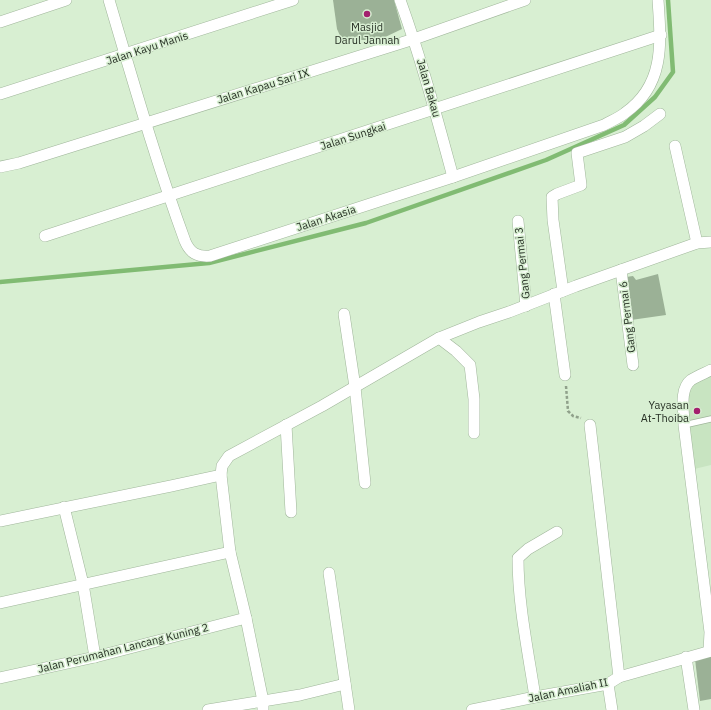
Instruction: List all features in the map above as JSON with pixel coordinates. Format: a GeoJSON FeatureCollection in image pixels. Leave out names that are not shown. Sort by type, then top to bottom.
{"type":"FeatureCollection","features":[{"type":"Feature","properties":{"kind":"street"},"geometry":{"type":"LineString","coordinates":[[0,22],[66,0]]}},
{"type":"Feature","properties":{"kind":"street","name":"Jalan Akasia"},"geometry":{"type":"LineString","coordinates":[[109,0],[168,196],[188,248],[193,253],[203,257],[453,177],[604,125],[626,113],[641,100],[650,87],[659,59],[661,35],[658,0]]}},
{"type":"Feature","properties":{"kind":"street","name":"Jalan Kayu Manis"},"geometry":{"type":"LineString","coordinates":[[0,94],[126,55],[293,0]]}},
{"type":"Feature","properties":{"kind":"street","name":"Jalan Bakau"},"geometry":{"type":"LineString","coordinates":[[400,0],[414,39],[453,177]]}},
{"type":"Feature","properties":{"kind":"street","name":"Jalan Kapau Sari IX"},"geometry":{"type":"LineString","coordinates":[[0,167],[26,161],[145,122],[414,39],[525,0]]}},
{"type":"Feature","properties":{"kind":"street","name":"Jalan Sungkai"},"geometry":{"type":"LineString","coordinates":[[45,236],[661,35]]}},
{"type":"Feature","properties":{"kind":"street"},"geometry":{"type":"LineString","coordinates":[[565,375],[552,197],[581,185],[577,153],[625,137],[644,126],[660,114]]}},
{"type":"Feature","properties":{"kind":"street"},"geometry":{"type":"LineString","coordinates":[[675,146],[697,243]]}},
{"type":"Feature","properties":{"kind":"street","name":"Gang Permai 3"},"geometry":{"type":"LineString","coordinates":[[518,221],[526,306]]}},
{"type":"Feature","properties":{"kind":"street"},"geometry":{"type":"LineString","coordinates":[[263,706],[246,618],[230,552],[221,475],[222,466],[230,456],[355,387],[439,338],[479,322],[526,306],[559,292],[697,243],[711,242]]}},
{"type":"Feature","properties":{"kind":"street","name":"Gang Permai 6"},"geometry":{"type":"LineString","coordinates":[[621,270],[633,365]]}},
{"type":"Feature","properties":{"kind":"street"},"geometry":{"type":"LineString","coordinates":[[344,314],[355,387],[365,483]]}},
{"type":"Feature","properties":{"kind":"street"},"geometry":{"type":"LineString","coordinates":[[439,338],[456,351],[470,365],[474,399],[474,433]]}},
{"type":"Feature","properties":{"kind":"street"},"geometry":{"type":"LineString","coordinates":[[710,651],[710,632],[684,425],[684,397],[687,384],[691,380],[711,370]]}},
{"type":"Feature","properties":{"kind":"street"},"geometry":{"type":"LineString","coordinates":[[286,425],[291,512]]}},
{"type":"Feature","properties":{"kind":"street"},"geometry":{"type":"LineString","coordinates":[[590,425],[619,677]]}},
{"type":"Feature","properties":{"kind":"street"},"geometry":{"type":"LineString","coordinates":[[0,521],[221,475]]}},
{"type":"Feature","properties":{"kind":"street"},"geometry":{"type":"LineString","coordinates":[[64,507],[83,584],[95,657]]}},
{"type":"Feature","properties":{"kind":"street"},"geometry":{"type":"LineString","coordinates":[[535,697],[524,627],[518,573],[518,558],[528,549],[557,532]]}},
{"type":"Feature","properties":{"kind":"street"},"geometry":{"type":"LineString","coordinates":[[0,603],[230,552]]}},
{"type":"Feature","properties":{"kind":"street"},"geometry":{"type":"LineString","coordinates":[[329,573],[348,710]]}},
{"type":"Feature","properties":{"kind":"street","name":"Jalan Perumahan Lancang Kuning 2"},"geometry":{"type":"LineString","coordinates":[[0,678],[95,657],[246,618]]}},
{"type":"Feature","properties":{"kind":"street","name":"Jalan Amaliah II"},"geometry":{"type":"LineString","coordinates":[[472,710],[608,684],[619,677],[710,651]]}},
{"type":"Feature","properties":{"kind":"street"},"geometry":{"type":"LineString","coordinates":[[686,658],[694,710]]}},
{"type":"Feature","properties":{"kind":"street"},"geometry":{"type":"LineString","coordinates":[[208,710],[263,706],[345,684]]}},
{"type":"Feature","properties":{"kind":"street"},"geometry":{"type":"LineString","coordinates":[[608,684],[612,710]]}},
{"type":"Feature","properties":{"kind":"lane"},"geometry":{"type":"LineString","coordinates":[[684,425],[711,419]]}},
{"type":"Feature","properties":{"kind":"path"},"geometry":{"type":"LineString","coordinates":[[565,375],[568,411],[573,416],[581,418],[590,425]]}},
{"type":"Feature","properties":{"kind":"shaded area","name":"Yayasan At-Thoiba"},"geometry":{"type":"Polygon","coordinates":[[[711,370],[711,465],[690,470],[687,384],[711,370]]]}},
{"type":"Feature","properties":{"kind":"building","name":"Masjid Darul Jannah"},"geometry":{"type":"Polygon","coordinates":[[[333,0],[394,0],[402,29],[379,40],[342,40],[337,29],[333,0]]]}},
{"type":"Feature","properties":{"kind":"building"},"geometry":{"type":"Polygon","coordinates":[[[658,274],[666,315],[631,320],[626,277],[633,276],[636,280],[658,274]]]}},
{"type":"Feature","properties":{"kind":"building"},"geometry":{"type":"Polygon","coordinates":[[[711,656],[711,699],[700,701],[695,659],[711,656]]]}},
{"type":"Feature","properties":{"kind":"waterway"},"geometry":{"type":"LineString","coordinates":[[0,282],[209,263],[366,223],[546,160],[624,125],[655,97],[673,72],[668,0]]}},
{"type":"Feature","properties":{"kind":"place","name":"Masjid Darul Jannah"},"geometry":{"type":"Point","coordinates":[367,14]}},
{"type":"Feature","properties":{"kind":"place","name":"Yayasan At-Thoiba"},"geometry":{"type":"Point","coordinates":[697,411]}}]}
